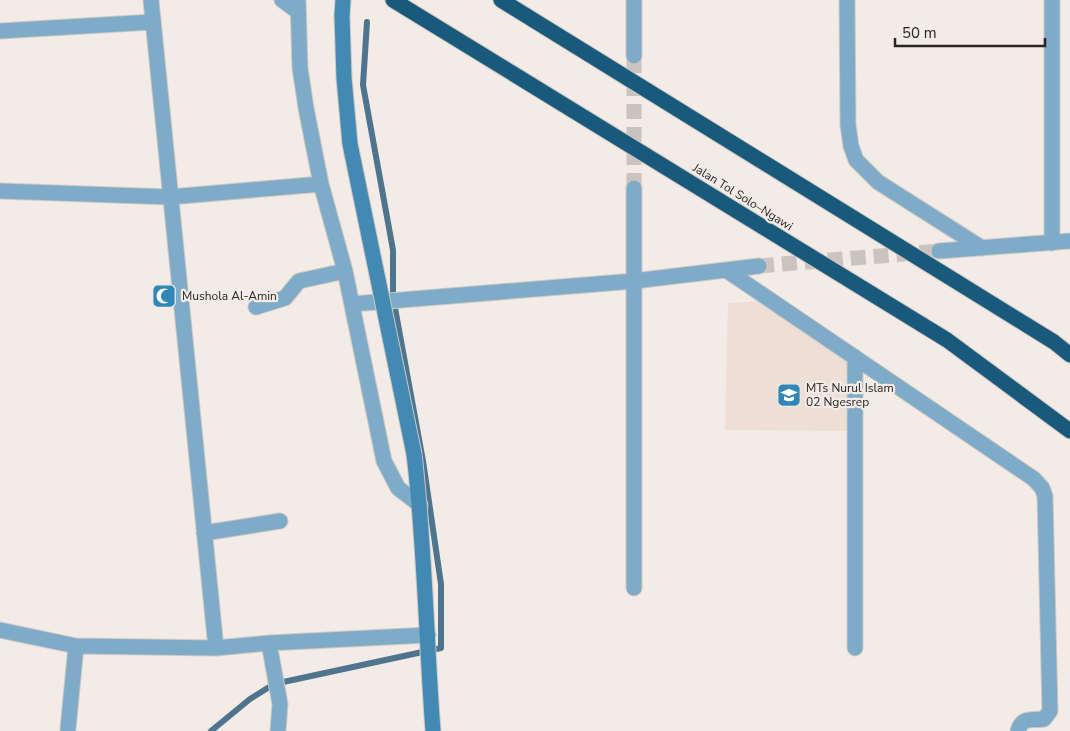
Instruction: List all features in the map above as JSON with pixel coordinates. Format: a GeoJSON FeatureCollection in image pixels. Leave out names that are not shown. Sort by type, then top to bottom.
{"type":"FeatureCollection","features":[{"type":"Feature","properties":{"kind":"highway","name":"Jalan Tol Solo–Ngawi"},"geometry":{"type":"LineString","coordinates":[[393,0],[947,340],[1070,431]]}},
{"type":"Feature","properties":{"kind":"highway"},"geometry":{"type":"LineString","coordinates":[[502,0],[1054,342],[1070,355]]}},
{"type":"Feature","properties":{"kind":"main road"},"geometry":{"type":"LineString","coordinates":[[343,0],[344,78],[350,144],[414,454],[420,505],[433,731]]}},
{"type":"Feature","properties":{"kind":"street"},"geometry":{"type":"LineString","coordinates":[[151,0],[216,648]]}},
{"type":"Feature","properties":{"kind":"street"},"geometry":{"type":"LineString","coordinates":[[282,0],[298,6],[300,68],[321,184],[345,271],[384,461],[398,488],[420,505]]}},
{"type":"Feature","properties":{"kind":"street"},"geometry":{"type":"LineString","coordinates":[[634,0],[634,56]]}},
{"type":"Feature","properties":{"kind":"street"},"geometry":{"type":"LineString","coordinates":[[847,0],[848,125],[851,146],[856,160],[878,182],[982,248]]}},
{"type":"Feature","properties":{"kind":"street"},"geometry":{"type":"LineString","coordinates":[[1052,0],[1052,243]]}},
{"type":"Feature","properties":{"kind":"street"},"geometry":{"type":"LineString","coordinates":[[0,31],[152,22]]}},
{"type":"Feature","properties":{"kind":"street"},"geometry":{"type":"LineString","coordinates":[[0,191],[170,197],[321,184]]}},
{"type":"Feature","properties":{"kind":"street"},"geometry":{"type":"LineString","coordinates":[[634,188],[634,588]]}},
{"type":"Feature","properties":{"kind":"street"},"geometry":{"type":"LineString","coordinates":[[939,251],[1070,241]]}},
{"type":"Feature","properties":{"kind":"street"},"geometry":{"type":"LineString","coordinates":[[352,304],[634,281],[760,266]]}},
{"type":"Feature","properties":{"kind":"street"},"geometry":{"type":"LineString","coordinates":[[726,270],[1034,479],[1044,492],[1050,711],[1044,718],[1028,719],[1022,722],[1018,731]]}},
{"type":"Feature","properties":{"kind":"street"},"geometry":{"type":"LineString","coordinates":[[256,307],[284,298],[299,281],[345,271]]}},
{"type":"Feature","properties":{"kind":"street"},"geometry":{"type":"LineString","coordinates":[[855,357],[855,648]]}},
{"type":"Feature","properties":{"kind":"street"},"geometry":{"type":"LineString","coordinates":[[204,533],[280,521]]}},
{"type":"Feature","properties":{"kind":"street"},"geometry":{"type":"LineString","coordinates":[[0,630],[76,646],[216,648],[269,643],[428,639]]}},
{"type":"Feature","properties":{"kind":"street"},"geometry":{"type":"LineString","coordinates":[[269,643],[280,704],[278,731]]}},
{"type":"Feature","properties":{"kind":"street"},"geometry":{"type":"LineString","coordinates":[[68,729],[76,646]]}},
{"type":"Feature","properties":{"kind":"shaded area","name":"MTs Nurul Islam 02 Ngesrep"},"geometry":{"type":"Polygon","coordinates":[[[763,301],[852,360],[853,431],[725,430],[728,303],[763,301]]]}},
{"type":"Feature","properties":{"kind":"waterway"},"geometry":{"type":"LineString","coordinates":[[211,731],[250,699],[274,684],[441,648],[441,584],[423,461],[393,297],[393,250],[363,85],[367,22]]}},
{"type":"Feature","properties":{"kind":"tunnel"},"geometry":{"type":"LineString","coordinates":[[634,56],[634,188]]}},
{"type":"Feature","properties":{"kind":"tunnel"},"geometry":{"type":"LineString","coordinates":[[759,266],[939,251]]}},
{"type":"Feature","properties":{"kind":"place","name":"Mushola Al-Amin"},"geometry":{"type":"Point","coordinates":[164,296]}},
{"type":"Feature","properties":{"kind":"place","name":"MTs Nurul Islam 02 Ngesrep"},"geometry":{"type":"Point","coordinates":[789,395]}}]}
